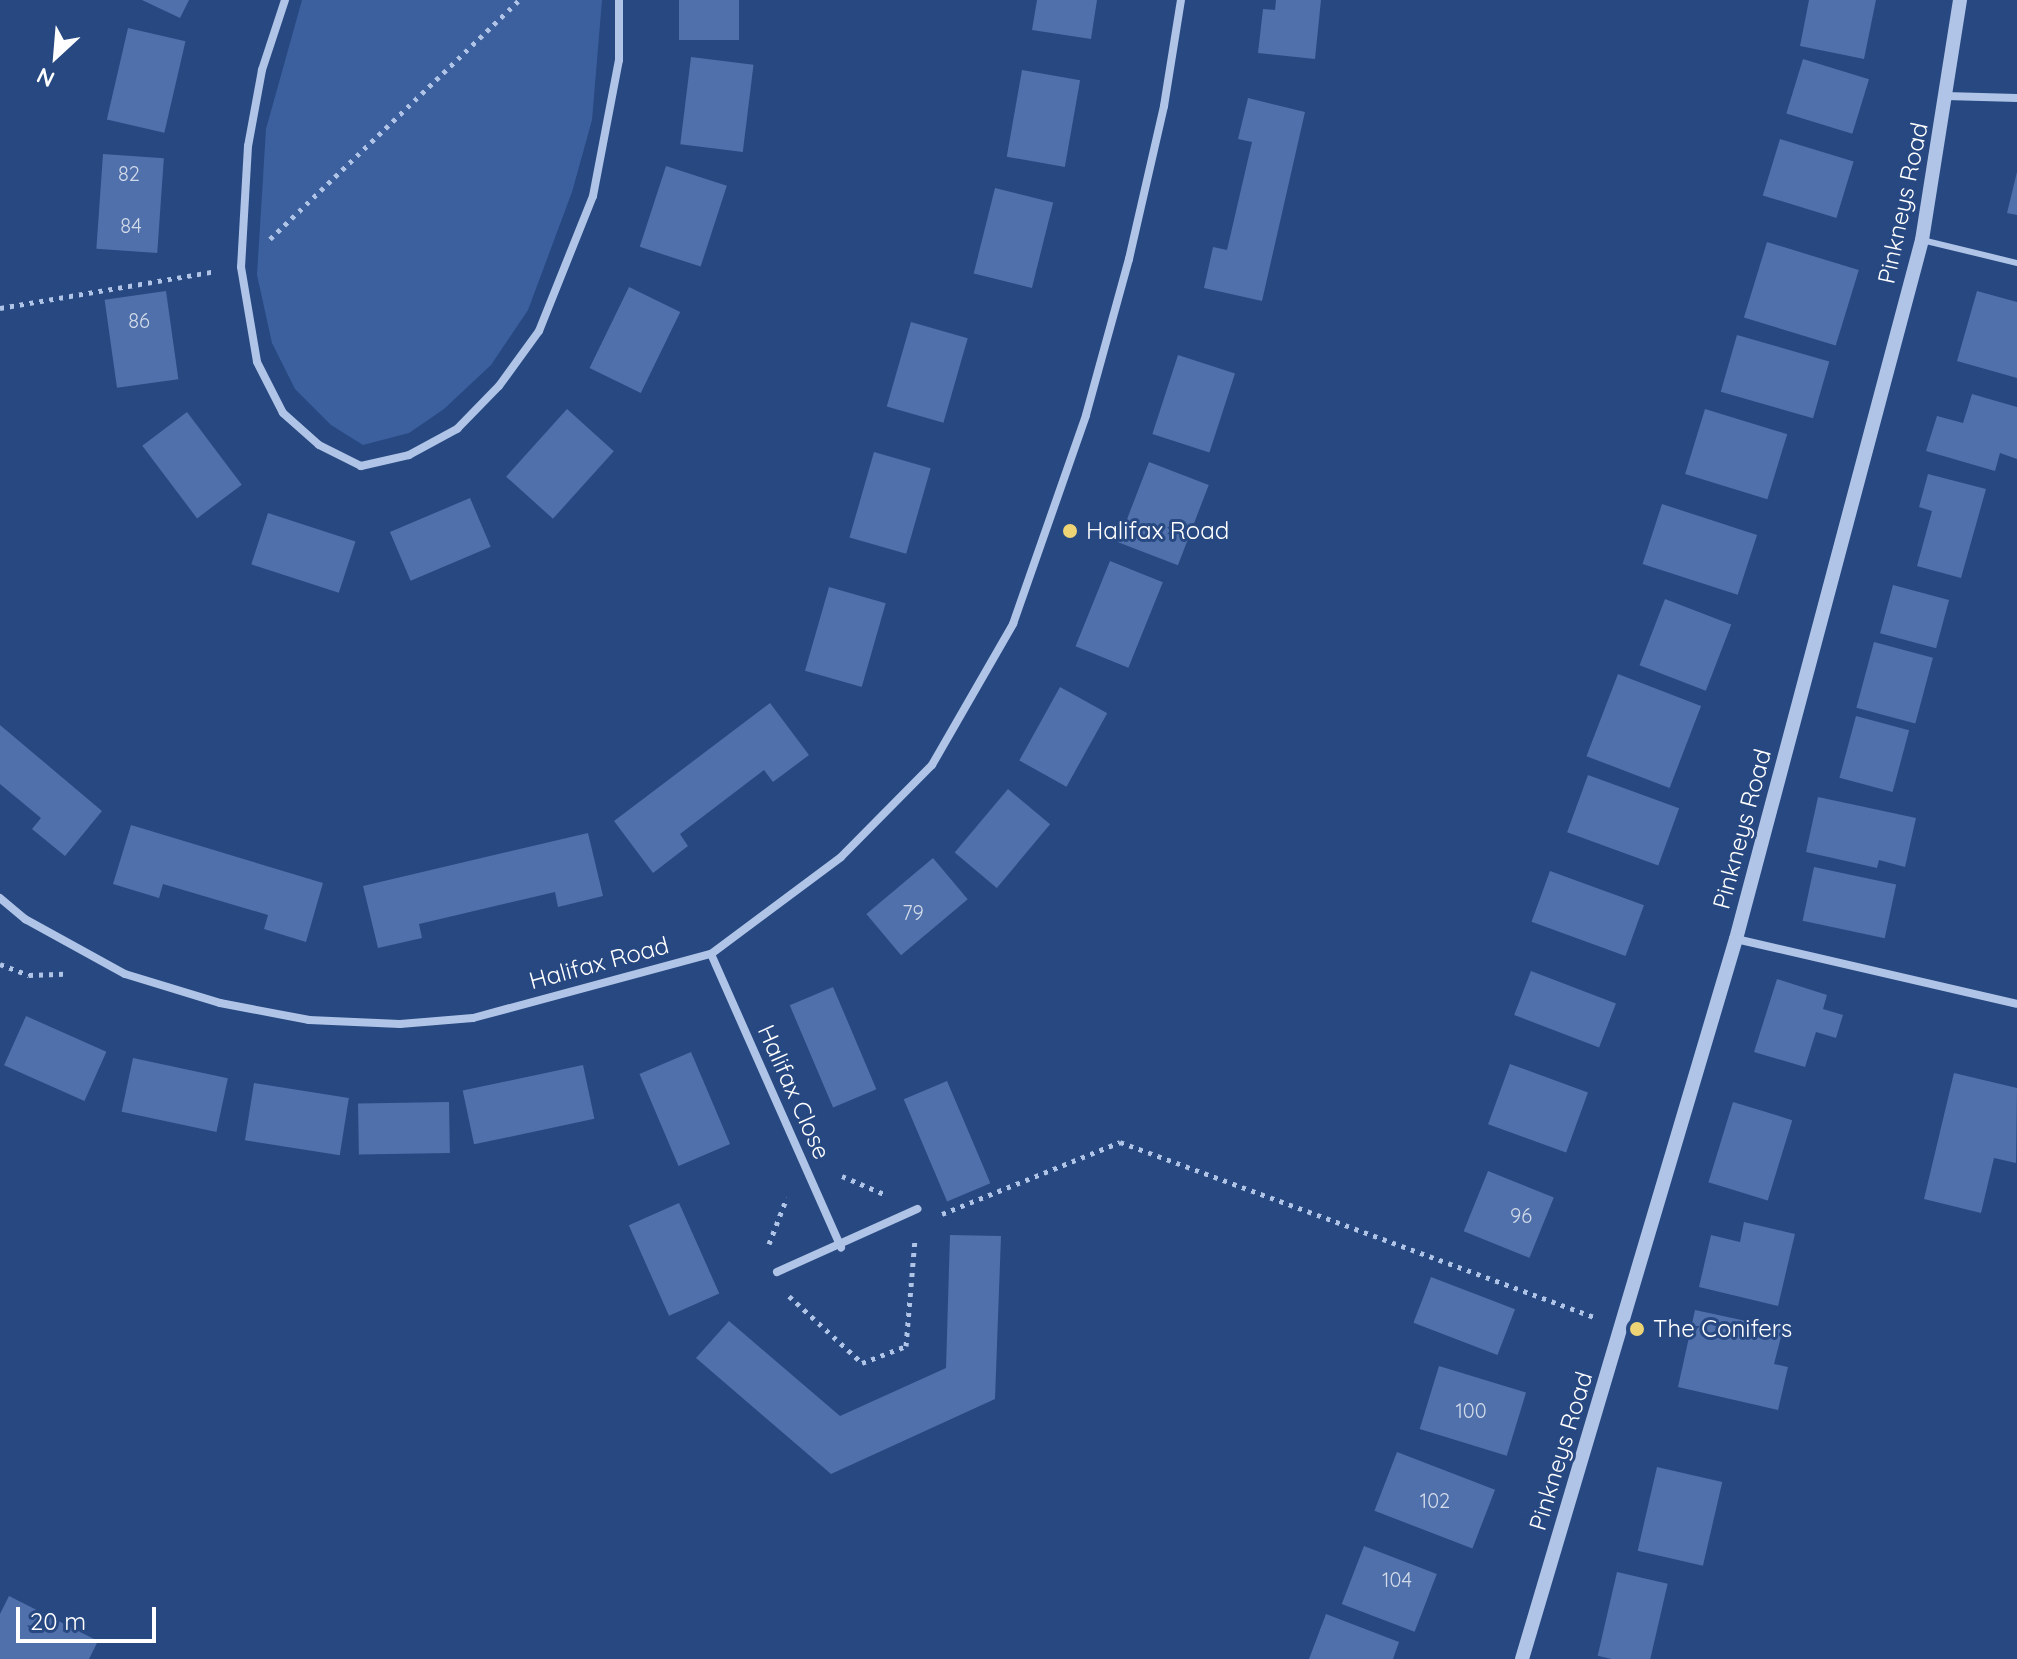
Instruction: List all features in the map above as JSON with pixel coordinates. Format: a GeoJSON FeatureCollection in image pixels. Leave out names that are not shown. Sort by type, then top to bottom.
{"type":"FeatureCollection","features":[{"type":"Feature","properties":{"kind":"street"},"geometry":{"type":"LineString","coordinates":[[285,0],[262,70],[248,146],[241,267],[257,362],[283,413],[319,445],[361,466],[409,455],[457,429],[499,386],[539,331],[593,196],[619,60],[619,0]]}},
{"type":"Feature","properties":{"kind":"street","name":"Halifax Road"},"geometry":{"type":"LineString","coordinates":[[0,898],[25,919],[125,974],[220,1003],[309,1020],[400,1024],[473,1018],[711,954],[841,857],[932,765],[1013,624],[1086,415],[1125,273],[1164,106],[1181,0]]}},
{"type":"Feature","properties":{"kind":"street","name":"Pinkneys Road"},"geometry":{"type":"LineString","coordinates":[[1522,1659],[1736,939],[1922,240],[1960,0]]}},
{"type":"Feature","properties":{"kind":"street"},"geometry":{"type":"LineString","coordinates":[[1946,96],[2017,98]]}},
{"type":"Feature","properties":{"kind":"street"},"geometry":{"type":"LineString","coordinates":[[1736,939],[2017,1004]]}},
{"type":"Feature","properties":{"kind":"street","name":"Halifax Close"},"geometry":{"type":"LineString","coordinates":[[711,954],[841,1247]]}},
{"type":"Feature","properties":{"kind":"street"},"geometry":{"type":"LineString","coordinates":[[777,1272],[841,1247],[917,1209]]}},
{"type":"Feature","properties":{"kind":"lane"},"geometry":{"type":"LineString","coordinates":[[1922,240],[2017,263]]}},
{"type":"Feature","properties":{"kind":"path"},"geometry":{"type":"LineString","coordinates":[[0,308],[241,267],[519,0]]}},
{"type":"Feature","properties":{"kind":"path"},"geometry":{"type":"LineString","coordinates":[[917,1209],[948,1216],[1120,1142],[1621,1327]]}},
{"type":"Feature","properties":{"kind":"shaded area"},"geometry":{"type":"Polygon","coordinates":[[[302,0],[602,0],[592,120],[572,192],[528,310],[491,365],[444,409],[409,433],[363,445],[331,425],[295,389],[272,343],[257,275],[266,129],[302,0]]]}},
{"type":"Feature","properties":{"kind":"building"},"geometry":{"type":"Polygon","coordinates":[[[142,0],[189,0],[180,18],[142,0]]]}},
{"type":"Feature","properties":{"kind":"building"},"geometry":{"type":"Polygon","coordinates":[[[679,0],[739,0],[739,40],[679,40],[679,0]]]}},
{"type":"Feature","properties":{"kind":"building"},"geometry":{"type":"Polygon","coordinates":[[[1037,0],[1097,0],[1091,39],[1032,30],[1037,0]]]}},
{"type":"Feature","properties":{"kind":"building"},"geometry":{"type":"Polygon","coordinates":[[[1276,0],[1321,0],[1315,59],[1258,53],[1263,9],[1275,10],[1276,0]]]}},
{"type":"Feature","properties":{"kind":"building"},"geometry":{"type":"Polygon","coordinates":[[[1809,0],[1876,0],[1864,59],[1800,46],[1809,0]]]}},
{"type":"Feature","properties":{"kind":"building"},"geometry":{"type":"Polygon","coordinates":[[[128,28],[185,41],[164,133],[107,120],[128,28]]]}},
{"type":"Feature","properties":{"kind":"building"},"geometry":{"type":"Polygon","coordinates":[[[691,57],[754,65],[743,152],[680,144],[691,57]]]}},
{"type":"Feature","properties":{"kind":"building"},"geometry":{"type":"Polygon","coordinates":[[[1803,59],[1869,79],[1852,134],[1786,114],[1803,59]]]}},
{"type":"Feature","properties":{"kind":"building"},"geometry":{"type":"Polygon","coordinates":[[[1022,70],[1080,80],[1065,167],[1007,157],[1022,70]]]}},
{"type":"Feature","properties":{"kind":"building"},"geometry":{"type":"Polygon","coordinates":[[[1248,98],[1305,112],[1262,301],[1204,288],[1213,247],[1227,250],[1252,142],[1238,139],[1248,98]]]}},
{"type":"Feature","properties":{"kind":"building"},"geometry":{"type":"Polygon","coordinates":[[[1780,139],[1854,162],[1836,218],[1763,195],[1780,139]]]}},
{"type":"Feature","properties":{"kind":"building"},"geometry":{"type":"Polygon","coordinates":[[[103,154],[164,158],[157,253],[96,249],[103,154]]]}},
{"type":"Feature","properties":{"kind":"building"},"geometry":{"type":"Polygon","coordinates":[[[666,166],[727,186],[701,267],[640,247],[666,166]]]}},
{"type":"Feature","properties":{"kind":"building"},"geometry":{"type":"Polygon","coordinates":[[[2017,172],[2017,215],[2007,213],[2017,172]]]}},
{"type":"Feature","properties":{"kind":"building"},"geometry":{"type":"Polygon","coordinates":[[[995,188],[1053,203],[1032,288],[974,273],[995,188]]]}},
{"type":"Feature","properties":{"kind":"building"},"geometry":{"type":"Polygon","coordinates":[[[1767,242],[1859,270],[1836,346],[1744,318],[1767,242]]]}},
{"type":"Feature","properties":{"kind":"building"},"geometry":{"type":"Polygon","coordinates":[[[629,287],[680,312],[641,393],[590,368],[629,287]]]}},
{"type":"Feature","properties":{"kind":"building"},"geometry":{"type":"Polygon","coordinates":[[[166,291],[178,379],[117,388],[105,300],[166,291]]]}},
{"type":"Feature","properties":{"kind":"building"},"geometry":{"type":"Polygon","coordinates":[[[1977,291],[2017,302],[2017,378],[1957,361],[1977,291]]]}},
{"type":"Feature","properties":{"kind":"building"},"geometry":{"type":"Polygon","coordinates":[[[911,322],[968,338],[943,423],[887,407],[911,322]]]}},
{"type":"Feature","properties":{"kind":"building"},"geometry":{"type":"Polygon","coordinates":[[[1737,335],[1829,361],[1813,418],[1721,392],[1737,335]]]}},
{"type":"Feature","properties":{"kind":"building"},"geometry":{"type":"Polygon","coordinates":[[[1178,355],[1235,374],[1209,452],[1152,434],[1178,355]]]}},
{"type":"Feature","properties":{"kind":"building"},"geometry":{"type":"Polygon","coordinates":[[[1972,394],[2017,407],[2017,459],[2000,453],[1995,471],[1926,451],[1937,416],[1963,423],[1972,394]]]}},
{"type":"Feature","properties":{"kind":"building"},"geometry":{"type":"Polygon","coordinates":[[[567,409],[614,451],[553,519],[506,477],[567,409]]]}},
{"type":"Feature","properties":{"kind":"building"},"geometry":{"type":"Polygon","coordinates":[[[1705,409],[1787,434],[1767,499],[1685,474],[1705,409]]]}},
{"type":"Feature","properties":{"kind":"building"},"geometry":{"type":"Polygon","coordinates":[[[187,412],[242,485],[197,518],[142,446],[187,412]]]}},
{"type":"Feature","properties":{"kind":"building"},"geometry":{"type":"Polygon","coordinates":[[[874,452],[931,468],[906,554],[849,538],[874,452]]]}},
{"type":"Feature","properties":{"kind":"building"},"geometry":{"type":"Polygon","coordinates":[[[1149,462],[1209,485],[1178,565],[1118,542],[1149,462]]]}},
{"type":"Feature","properties":{"kind":"building"},"geometry":{"type":"Polygon","coordinates":[[[1928,474],[1986,489],[1961,578],[1917,566],[1932,511],[1919,507],[1928,474]]]}},
{"type":"Feature","properties":{"kind":"building"},"geometry":{"type":"Polygon","coordinates":[[[470,498],[491,547],[411,581],[390,532],[470,498]]]}},
{"type":"Feature","properties":{"kind":"building"},"geometry":{"type":"Polygon","coordinates":[[[1662,504],[1757,535],[1738,595],[1643,564],[1662,504]]]}},
{"type":"Feature","properties":{"kind":"building"},"geometry":{"type":"Polygon","coordinates":[[[268,513],[355,541],[339,593],[251,564],[268,513]]]}},
{"type":"Feature","properties":{"kind":"building"},"geometry":{"type":"Polygon","coordinates":[[[1110,561],[1163,582],[1128,668],[1076,646],[1110,561]]]}},
{"type":"Feature","properties":{"kind":"building"},"geometry":{"type":"Polygon","coordinates":[[[1893,585],[1949,600],[1936,648],[1880,633],[1893,585]]]}},
{"type":"Feature","properties":{"kind":"building"},"geometry":{"type":"Polygon","coordinates":[[[829,587],[886,603],[862,687],[805,671],[829,587]]]}},
{"type":"Feature","properties":{"kind":"building"},"geometry":{"type":"Polygon","coordinates":[[[1665,599],[1731,624],[1706,691],[1640,665],[1665,599]]]}},
{"type":"Feature","properties":{"kind":"building"},"geometry":{"type":"Polygon","coordinates":[[[1874,642],[1933,658],[1915,723],[1856,708],[1874,642]]]}},
{"type":"Feature","properties":{"kind":"building"},"geometry":{"type":"Polygon","coordinates":[[[1618,674],[1701,706],[1670,788],[1586,756],[1618,674]]]}},
{"type":"Feature","properties":{"kind":"building"},"geometry":{"type":"Polygon","coordinates":[[[1060,687],[1107,713],[1067,787],[1019,760],[1060,687]]]}},
{"type":"Feature","properties":{"kind":"building"},"geometry":{"type":"Polygon","coordinates":[[[770,703],[809,755],[773,782],[764,770],[680,834],[688,846],[653,873],[614,821],[770,703]]]}},
{"type":"Feature","properties":{"kind":"building"},"geometry":{"type":"Polygon","coordinates":[[[1856,716],[1909,730],[1893,792],[1839,778],[1856,716]]]}},
{"type":"Feature","properties":{"kind":"building"},"geometry":{"type":"Polygon","coordinates":[[[0,725],[102,811],[65,856],[32,829],[41,818],[0,784],[0,725]]]}},
{"type":"Feature","properties":{"kind":"building"},"geometry":{"type":"Polygon","coordinates":[[[1588,775],[1679,808],[1658,865],[1567,832],[1588,775]]]}},
{"type":"Feature","properties":{"kind":"building"},"geometry":{"type":"Polygon","coordinates":[[[1008,789],[1050,824],[997,888],[955,853],[1008,789]]]}},
{"type":"Feature","properties":{"kind":"building"},"geometry":{"type":"Polygon","coordinates":[[[1818,797],[1916,818],[1905,867],[1879,860],[1877,868],[1806,852],[1818,797]]]}},
{"type":"Feature","properties":{"kind":"building"},"geometry":{"type":"Polygon","coordinates":[[[131,825],[323,883],[306,942],[264,929],[268,915],[163,884],[159,898],[113,884],[131,825]]]}},
{"type":"Feature","properties":{"kind":"building"},"geometry":{"type":"Polygon","coordinates":[[[588,833],[603,896],[558,907],[555,892],[419,924],[422,938],[378,948],[363,886],[588,833]]]}},
{"type":"Feature","properties":{"kind":"building"},"geometry":{"type":"Polygon","coordinates":[[[933,858],[968,899],[901,955],[866,914],[933,858]]]}},
{"type":"Feature","properties":{"kind":"building"},"geometry":{"type":"Polygon","coordinates":[[[1814,867],[1896,884],[1885,938],[1803,921],[1814,867]]]}},
{"type":"Feature","properties":{"kind":"building"},"geometry":{"type":"Polygon","coordinates":[[[1550,871],[1644,905],[1626,956],[1532,922],[1550,871]]]}},
{"type":"Feature","properties":{"kind":"building"},"geometry":{"type":"Polygon","coordinates":[[[1531,971],[1616,1004],[1599,1047],[1514,1015],[1531,971]]]}},
{"type":"Feature","properties":{"kind":"building"},"geometry":{"type":"Polygon","coordinates":[[[1777,979],[1827,995],[1823,1009],[1843,1015],[1836,1038],[1816,1032],[1805,1067],[1754,1052],[1777,979]]]}},
{"type":"Feature","properties":{"kind":"building"},"geometry":{"type":"Polygon","coordinates":[[[833,987],[876,1089],[833,1108],[790,1005],[833,987]]]}},
{"type":"Feature","properties":{"kind":"building"},"geometry":{"type":"Polygon","coordinates":[[[26,1016],[106,1052],[84,1101],[4,1065],[26,1016]]]}},
{"type":"Feature","properties":{"kind":"building"},"geometry":{"type":"Polygon","coordinates":[[[691,1052],[730,1144],[679,1166],[639,1074],[691,1052]]]}},
{"type":"Feature","properties":{"kind":"building"},"geometry":{"type":"Polygon","coordinates":[[[133,1058],[228,1078],[216,1132],[122,1112],[133,1058]]]}},
{"type":"Feature","properties":{"kind":"building"},"geometry":{"type":"Polygon","coordinates":[[[1510,1064],[1588,1092],[1566,1153],[1488,1124],[1510,1064]]]}},
{"type":"Feature","properties":{"kind":"building"},"geometry":{"type":"Polygon","coordinates":[[[583,1065],[594,1119],[474,1144],[463,1091],[583,1065]]]}},
{"type":"Feature","properties":{"kind":"building"},"geometry":{"type":"Polygon","coordinates":[[[1954,1073],[2017,1088],[2016,1163],[1994,1158],[1981,1213],[1924,1199],[1954,1073]]]}},
{"type":"Feature","properties":{"kind":"building"},"geometry":{"type":"Polygon","coordinates":[[[947,1081],[990,1183],[947,1202],[904,1099],[947,1081]]]}},
{"type":"Feature","properties":{"kind":"building"},"geometry":{"type":"Polygon","coordinates":[[[254,1083],[349,1098],[340,1155],[245,1140],[254,1083]]]}},
{"type":"Feature","properties":{"kind":"building"},"geometry":{"type":"Polygon","coordinates":[[[449,1102],[450,1153],[359,1155],[358,1104],[449,1102]]]}},
{"type":"Feature","properties":{"kind":"building"},"geometry":{"type":"Polygon","coordinates":[[[1733,1102],[1792,1120],[1768,1200],[1708,1182],[1733,1102]]]}},
{"type":"Feature","properties":{"kind":"building"},"geometry":{"type":"Polygon","coordinates":[[[1488,1171],[1554,1198],[1529,1258],[1464,1231],[1488,1171]]]}},
{"type":"Feature","properties":{"kind":"building"},"geometry":{"type":"Polygon","coordinates":[[[679,1203],[719,1293],[669,1316],[629,1225],[679,1203]]]}},
{"type":"Feature","properties":{"kind":"building"},"geometry":{"type":"Polygon","coordinates":[[[1744,1222],[1795,1234],[1778,1306],[1699,1287],[1711,1235],[1740,1242],[1744,1222]]]}},
{"type":"Feature","properties":{"kind":"building"},"geometry":{"type":"Polygon","coordinates":[[[950,1235],[1001,1236],[995,1399],[831,1474],[696,1358],[729,1321],[840,1416],[946,1368],[950,1235]]]}},
{"type":"Feature","properties":{"kind":"building"},"geometry":{"type":"Polygon","coordinates":[[[1431,1277],[1515,1309],[1497,1355],[1413,1323],[1431,1277]]]}},
{"type":"Feature","properties":{"kind":"building"},"geometry":{"type":"Polygon","coordinates":[[[1695,1310],[1783,1329],[1774,1364],[1788,1367],[1778,1410],[1678,1387],[1695,1310]]]}},
{"type":"Feature","properties":{"kind":"building"},"geometry":{"type":"Polygon","coordinates":[[[1439,1366],[1526,1393],[1507,1456],[1420,1429],[1439,1366]]]}},
{"type":"Feature","properties":{"kind":"building"},"geometry":{"type":"Polygon","coordinates":[[[1397,1452],[1495,1490],[1472,1548],[1374,1511],[1397,1452]]]}},
{"type":"Feature","properties":{"kind":"building"},"geometry":{"type":"Polygon","coordinates":[[[1657,1467],[1722,1482],[1703,1566],[1638,1551],[1657,1467]]]}},
{"type":"Feature","properties":{"kind":"building"},"geometry":{"type":"Polygon","coordinates":[[[1364,1546],[1437,1574],[1415,1632],[1342,1604],[1364,1546]]]}},
{"type":"Feature","properties":{"kind":"building"},"geometry":{"type":"Polygon","coordinates":[[[1617,1572],[1668,1584],[1650,1659],[1598,1656],[1617,1572]]]}},
{"type":"Feature","properties":{"kind":"building"},"geometry":{"type":"Polygon","coordinates":[[[9,1596],[98,1641],[89,1659],[0,1659],[0,1614],[9,1596]]]}},
{"type":"Feature","properties":{"kind":"building"},"geometry":{"type":"Polygon","coordinates":[[[1326,1614],[1399,1642],[1393,1659],[1309,1659],[1326,1614]]]}},
{"type":"Feature","properties":{"kind":"place","name":"Halifax Road"},"geometry":{"type":"Point","coordinates":[1070,531]}},
{"type":"Feature","properties":{"kind":"place","name":"The Conifers"},"geometry":{"type":"Point","coordinates":[1637,1329]}}]}
